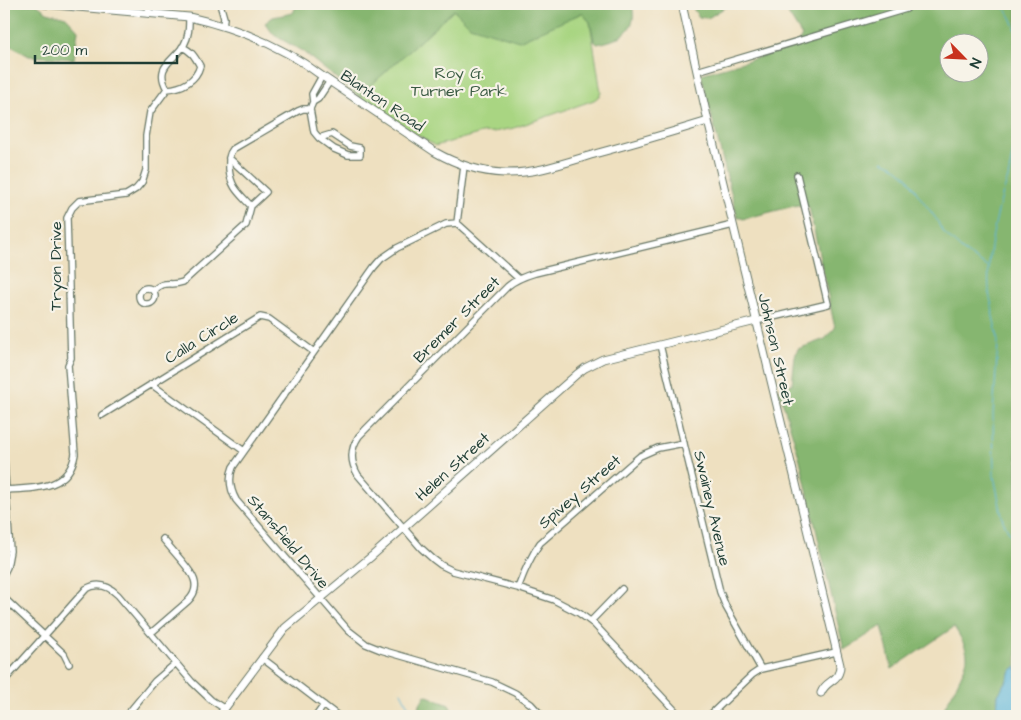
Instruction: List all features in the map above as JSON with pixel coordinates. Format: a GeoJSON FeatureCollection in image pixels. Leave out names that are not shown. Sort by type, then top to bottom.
{"type":"FeatureCollection","features":[{"type":"Feature","properties":{"kind":"street","name":"Blanton Road"},"geometry":{"type":"LineString","coordinates":[[44,4],[105,7],[189,17],[223,25],[274,46],[311,67],[446,158],[464,166],[495,172],[505,173],[534,170],[708,121]]}},
{"type":"Feature","properties":{"kind":"street"},"geometry":{"type":"LineString","coordinates":[[148,4],[149,13]]}},
{"type":"Feature","properties":{"kind":"street"},"geometry":{"type":"LineString","coordinates":[[220,4],[224,18],[223,25]]}},
{"type":"Feature","properties":{"kind":"street","name":"Johnson Street"},"geometry":{"type":"LineString","coordinates":[[682,4],[708,121],[840,666],[837,678],[825,685],[821,693]]}},
{"type":"Feature","properties":{"kind":"street"},"geometry":{"type":"LineString","coordinates":[[697,71],[906,9]]}},
{"type":"Feature","properties":{"kind":"street"},"geometry":{"type":"LineString","coordinates":[[182,47],[189,50],[196,59],[200,66],[198,72],[186,85],[167,89],[162,76],[163,69],[187,39],[189,17]]}},
{"type":"Feature","properties":{"kind":"street"},"geometry":{"type":"LineString","coordinates":[[319,138],[332,134],[350,146],[360,148],[360,155],[348,155],[329,146],[319,138],[314,132],[310,109],[313,102],[312,94],[322,76]]}},
{"type":"Feature","properties":{"kind":"street"},"geometry":{"type":"LineString","coordinates":[[313,102],[318,99],[330,81]]}},
{"type":"Feature","properties":{"kind":"street","name":"Tryon Drive"},"geometry":{"type":"LineString","coordinates":[[5,490],[44,487],[53,484],[64,477],[72,467],[75,454],[68,365],[71,358],[68,218],[72,208],[79,201],[126,195],[136,190],[142,182],[146,170],[146,136],[150,112],[167,89]]}},
{"type":"Feature","properties":{"kind":"street"},"geometry":{"type":"LineString","coordinates":[[251,206],[233,186],[230,177],[229,158],[233,149],[298,111],[310,109]]}},
{"type":"Feature","properties":{"kind":"street"},"geometry":{"type":"LineString","coordinates":[[153,291],[165,283],[176,284],[183,282],[246,225],[251,206],[266,192],[229,158]]}},
{"type":"Feature","properties":{"kind":"street"},"geometry":{"type":"LineString","coordinates":[[464,166],[457,223],[519,279]]}},
{"type":"Feature","properties":{"kind":"street"},"geometry":{"type":"LineString","coordinates":[[756,322],[828,304],[797,176]]}},
{"type":"Feature","properties":{"kind":"street","name":"Stansfield Drive"},"geometry":{"type":"LineString","coordinates":[[457,223],[446,224],[396,248],[374,266],[233,467],[230,476],[230,486],[236,500],[320,598],[348,630],[366,644],[510,689],[531,704],[542,716]]}},
{"type":"Feature","properties":{"kind":"street","name":"Bremer Street"},"geometry":{"type":"LineString","coordinates":[[680,716],[591,621],[579,612],[554,600],[518,588],[450,570],[426,553],[358,475],[355,470],[352,451],[356,442],[386,410],[508,286],[519,279],[535,273],[733,225]]}},
{"type":"Feature","properties":{"kind":"street","name":"Calla Circle"},"geometry":{"type":"LineString","coordinates":[[102,415],[260,317],[269,319],[314,352]]}},
{"type":"Feature","properties":{"kind":"street","name":"Helen Street"},"geometry":{"type":"LineString","coordinates":[[219,716],[284,628],[372,556],[585,368],[603,359],[756,322]]}},
{"type":"Feature","properties":{"kind":"street","name":"Swainey Avenue"},"geometry":{"type":"LineString","coordinates":[[660,345],[720,592],[726,607],[761,669]]}},
{"type":"Feature","properties":{"kind":"street"},"geometry":{"type":"LineString","coordinates":[[151,384],[244,451]]}},
{"type":"Feature","properties":{"kind":"street","name":"Spivey Street"},"geometry":{"type":"LineString","coordinates":[[518,588],[526,566],[540,543],[640,456],[658,448],[684,443]]}},
{"type":"Feature","properties":{"kind":"street"},"geometry":{"type":"LineString","coordinates":[[4,460],[10,551],[4,573]]}},
{"type":"Feature","properties":{"kind":"street"},"geometry":{"type":"LineString","coordinates":[[151,633],[188,601],[193,596],[195,590],[195,580],[191,571],[163,539]]}},
{"type":"Feature","properties":{"kind":"street"},"geometry":{"type":"LineString","coordinates":[[4,681],[86,589],[98,585],[114,590],[202,692],[225,709]]}},
{"type":"Feature","properties":{"kind":"street"},"geometry":{"type":"LineString","coordinates":[[591,621],[622,589]]}},
{"type":"Feature","properties":{"kind":"street"},"geometry":{"type":"LineString","coordinates":[[4,598],[64,654],[69,664]]}},
{"type":"Feature","properties":{"kind":"street"},"geometry":{"type":"LineString","coordinates":[[709,716],[752,675],[761,669],[836,652]]}},
{"type":"Feature","properties":{"kind":"street"},"geometry":{"type":"LineString","coordinates":[[262,658],[338,716]]}},
{"type":"Feature","properties":{"kind":"street"},"geometry":{"type":"LineString","coordinates":[[126,716],[155,681],[176,663]]}},
{"type":"Feature","properties":{"kind":"street"},"geometry":{"type":"LineString","coordinates":[[316,716],[324,705]]}},
{"type":"Feature","properties":{"kind":"green space"},"geometry":{"type":"Polygon","coordinates":[[[4,4],[36,4],[47,12],[66,17],[78,30],[74,59],[29,56],[4,42],[4,4]]]}},
{"type":"Feature","properties":{"kind":"green space"},"geometry":{"type":"Polygon","coordinates":[[[297,4],[632,4],[633,20],[627,31],[619,37],[597,44],[594,41],[590,22],[582,13],[519,41],[470,26],[454,10],[370,86],[361,98],[302,51],[274,35],[265,23],[273,17],[293,13],[297,4]]]}},
{"type":"Feature","properties":{"kind":"green space"},"geometry":{"type":"Polygon","coordinates":[[[693,4],[736,4],[724,8],[708,18],[699,17],[694,10],[693,4]]]}},
{"type":"Feature","properties":{"kind":"green space"},"geometry":{"type":"Polygon","coordinates":[[[782,4],[1017,4],[1017,666],[1011,671],[998,695],[997,710],[994,716],[940,716],[960,677],[967,656],[966,649],[954,627],[892,669],[882,626],[844,650],[800,460],[779,390],[792,384],[795,356],[798,349],[825,339],[835,328],[809,207],[798,205],[743,219],[737,216],[701,74],[795,47],[802,36],[782,4]]]}},
{"type":"Feature","properties":{"kind":"green space","name":"Roy G. Turner Park"},"geometry":{"type":"Polygon","coordinates":[[[454,10],[470,26],[566,19],[583,13],[590,22],[601,93],[594,100],[514,128],[482,133],[435,146],[361,98],[370,86],[454,10]]]}},
{"type":"Feature","properties":{"kind":"green space"},"geometry":{"type":"Polygon","coordinates":[[[425,695],[449,705],[455,716],[413,716],[425,695]]]}},
{"type":"Feature","properties":{"kind":"water"},"geometry":{"type":"Polygon","coordinates":[[[1017,666],[1017,716],[994,716],[997,710],[998,695],[1011,671],[1017,666]]]}},
{"type":"Feature","properties":{"kind":"waterway"},"geometry":{"type":"LineString","coordinates":[[1001,4],[1007,10],[1017,35]]}},
{"type":"Feature","properties":{"kind":"waterway"},"geometry":{"type":"LineString","coordinates":[[1017,133],[1008,178],[993,233],[989,279],[989,295],[998,343],[993,414],[994,476],[1003,521],[1017,547]]}},
{"type":"Feature","properties":{"kind":"waterway"},"geometry":{"type":"LineString","coordinates":[[883,161],[894,166],[908,178],[945,234],[962,250],[989,268]]}},
{"type":"Feature","properties":{"kind":"waterway"},"geometry":{"type":"LineString","coordinates":[[401,692],[413,716]]}}]}
